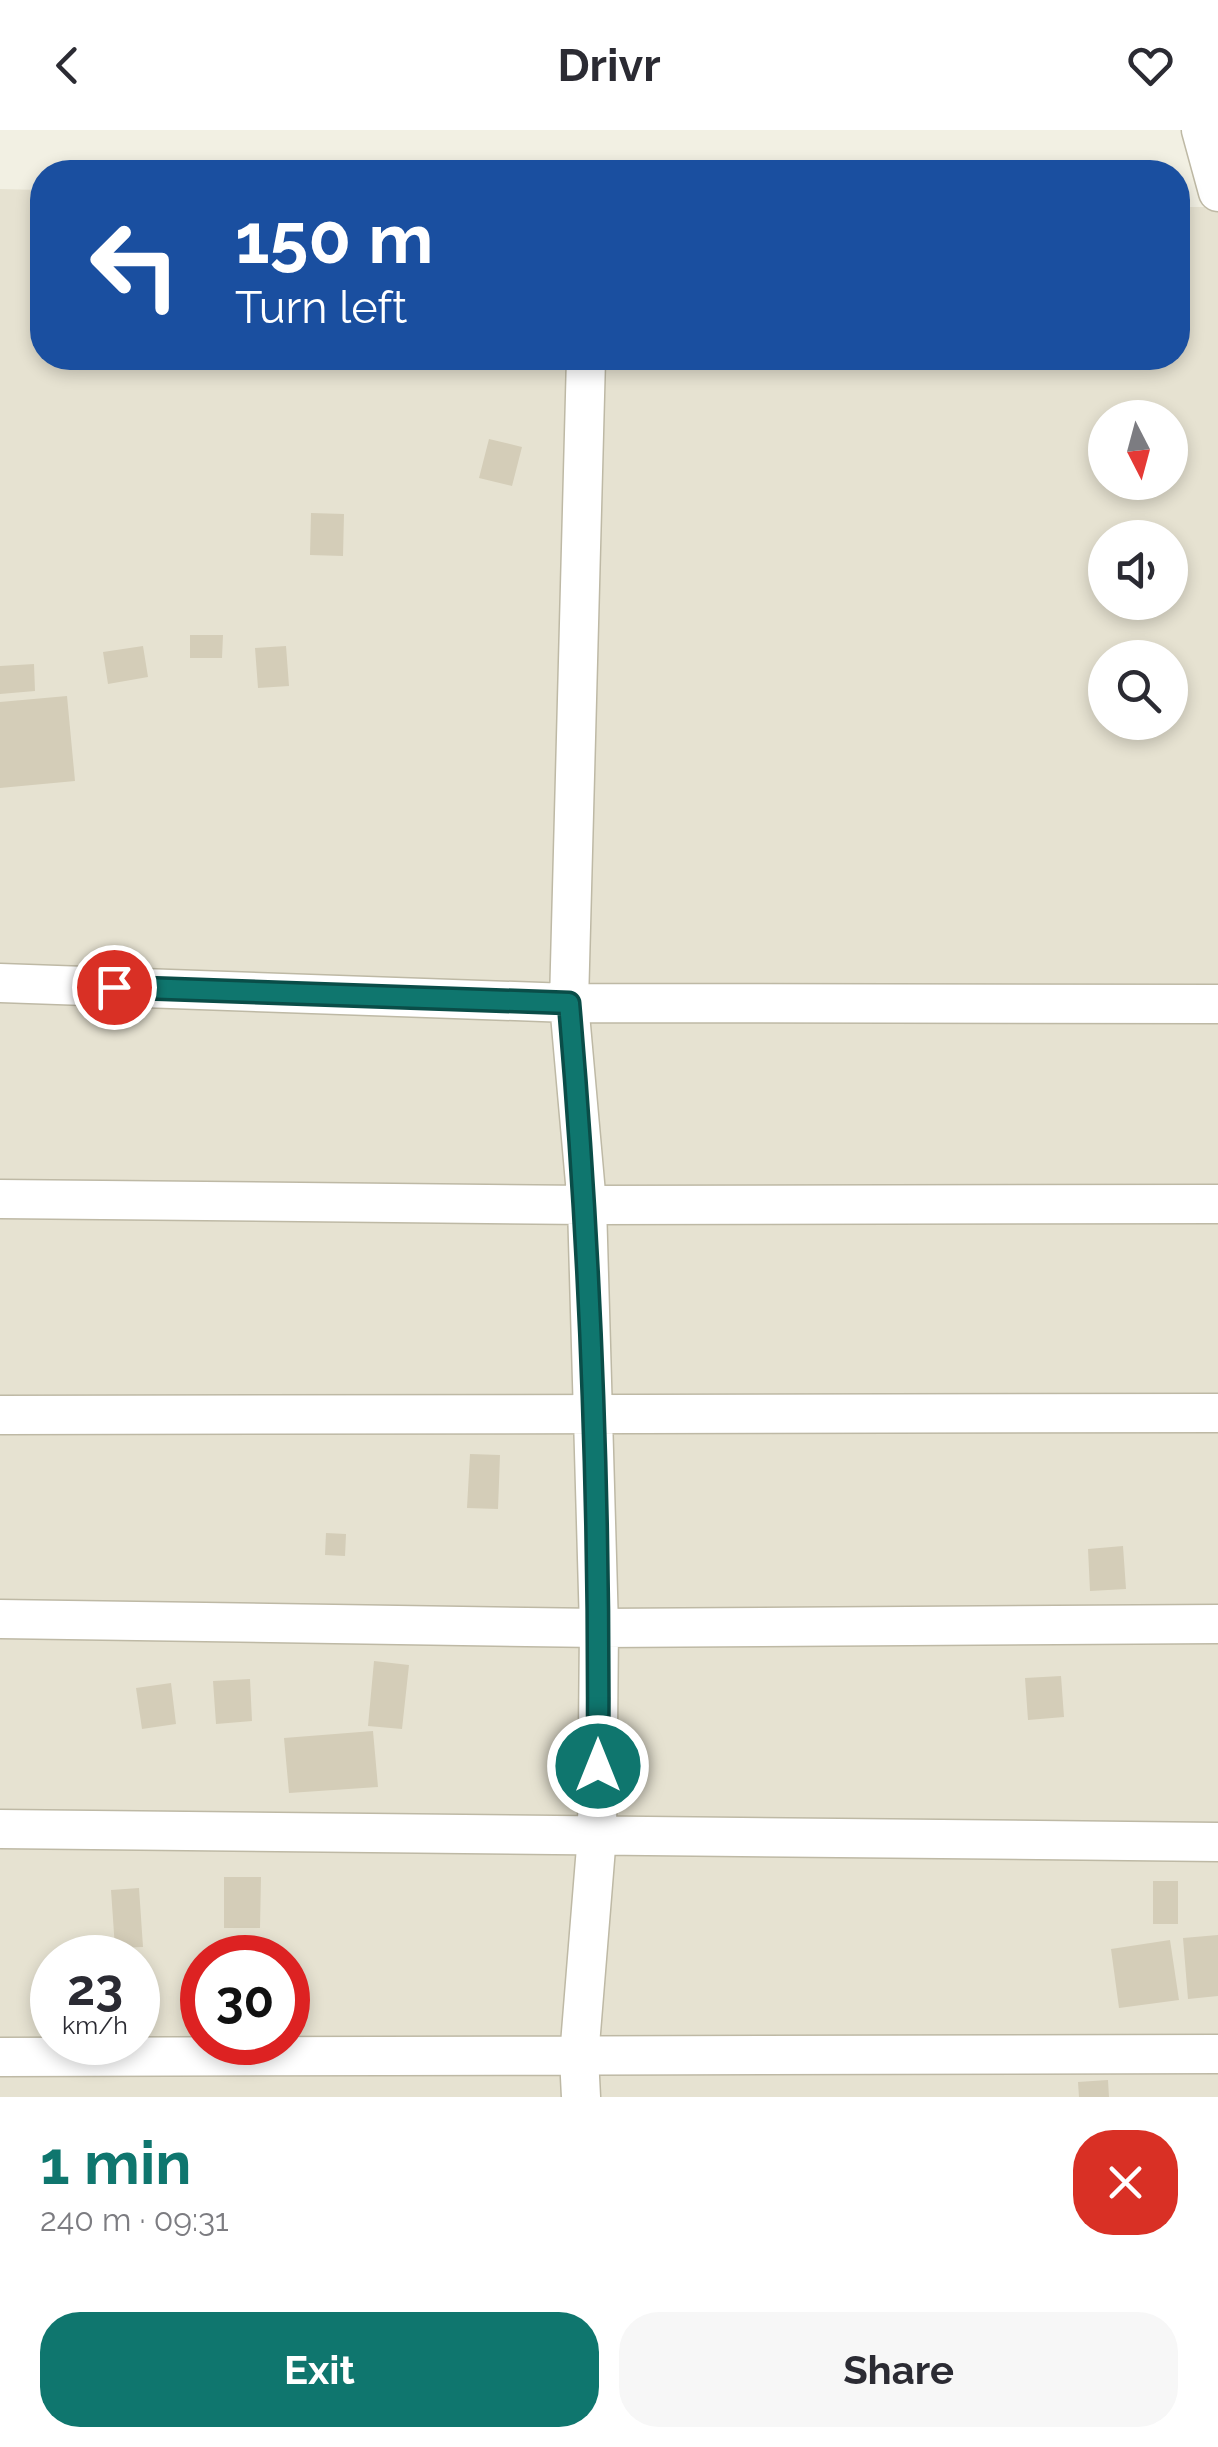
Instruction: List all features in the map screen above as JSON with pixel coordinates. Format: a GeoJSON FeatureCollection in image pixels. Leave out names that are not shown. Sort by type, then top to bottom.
{"type":"FeatureCollection","features":[{"type":"Feature","properties":{"kind":"street"},"geometry":{"type":"LineString","coordinates":[[1201,130],[1218,192]]}},
{"type":"Feature","properties":{"kind":"street"},"geometry":{"type":"LineString","coordinates":[[581,2097],[579,2058],[597,1835],[599,1628],[587,1205],[569,1003],[586,370]]}},
{"type":"Feature","properties":{"kind":"street"},"geometry":{"type":"LineString","coordinates":[[0,983],[569,1003],[1218,1004]]}},
{"type":"Feature","properties":{"kind":"street"},"geometry":{"type":"LineString","coordinates":[[0,1199],[587,1205],[1218,1204]]}},
{"type":"Feature","properties":{"kind":"street"},"geometry":{"type":"LineString","coordinates":[[0,1415],[1218,1413]]}},
{"type":"Feature","properties":{"kind":"street"},"geometry":{"type":"LineString","coordinates":[[0,1619],[599,1628],[1218,1624]]}},
{"type":"Feature","properties":{"kind":"street"},"geometry":{"type":"LineString","coordinates":[[0,1829],[1218,1842]]}},
{"type":"Feature","properties":{"kind":"street"},"geometry":{"type":"LineString","coordinates":[[0,2056],[1218,2054]]}},
{"type":"Feature","properties":{"kind":"shaded area"},"geometry":{"type":"Polygon","coordinates":[[[0,189],[30,190],[30,370],[1190,370],[1190,207],[1218,207],[1218,2097],[0,2097],[0,189]]]}},
{"type":"Feature","properties":{"kind":"building"},"geometry":{"type":"Polygon","coordinates":[[[489,439],[522,447],[512,486],[479,478],[489,439]]]}},
{"type":"Feature","properties":{"kind":"building"},"geometry":{"type":"Polygon","coordinates":[[[311,513],[344,514],[343,556],[310,555],[311,513]]]}},
{"type":"Feature","properties":{"kind":"building"},"geometry":{"type":"Polygon","coordinates":[[[190,635],[223,635],[222,658],[190,658],[190,635]]]}},
{"type":"Feature","properties":{"kind":"building"},"geometry":{"type":"Polygon","coordinates":[[[143,646],[148,677],[108,684],[103,652],[143,646]]]}},
{"type":"Feature","properties":{"kind":"building"},"geometry":{"type":"Polygon","coordinates":[[[286,646],[289,686],[258,688],[255,648],[286,646]]]}},
{"type":"Feature","properties":{"kind":"building"},"geometry":{"type":"Polygon","coordinates":[[[34,664],[35,691],[0,694],[0,666],[34,664]]]}},
{"type":"Feature","properties":{"kind":"building"},"geometry":{"type":"Polygon","coordinates":[[[67,696],[75,781],[0,788],[0,702],[67,696]]]}},
{"type":"Feature","properties":{"kind":"building"},"geometry":{"type":"Polygon","coordinates":[[[470,1454],[500,1455],[498,1509],[467,1508],[470,1454]]]}},
{"type":"Feature","properties":{"kind":"building"},"geometry":{"type":"Polygon","coordinates":[[[326,1533],[346,1534],[345,1556],[325,1555],[326,1533]]]}},
{"type":"Feature","properties":{"kind":"building"},"geometry":{"type":"Polygon","coordinates":[[[1123,1546],[1126,1589],[1090,1591],[1088,1549],[1123,1546]]]}},
{"type":"Feature","properties":{"kind":"building"},"geometry":{"type":"Polygon","coordinates":[[[374,1661],[409,1665],[402,1729],[368,1726],[374,1661]]]}},
{"type":"Feature","properties":{"kind":"building"},"geometry":{"type":"Polygon","coordinates":[[[1061,1676],[1064,1717],[1028,1720],[1025,1678],[1061,1676]]]}},
{"type":"Feature","properties":{"kind":"building"},"geometry":{"type":"Polygon","coordinates":[[[250,1679],[252,1721],[216,1724],[213,1681],[250,1679]]]}},
{"type":"Feature","properties":{"kind":"building"},"geometry":{"type":"Polygon","coordinates":[[[171,1683],[176,1724],[142,1729],[136,1688],[171,1683]]]}},
{"type":"Feature","properties":{"kind":"building"},"geometry":{"type":"Polygon","coordinates":[[[373,1731],[378,1787],[289,1793],[284,1738],[373,1731]]]}},
{"type":"Feature","properties":{"kind":"building"},"geometry":{"type":"Polygon","coordinates":[[[224,1877],[261,1877],[260,1928],[224,1928],[224,1877]]]}},
{"type":"Feature","properties":{"kind":"building"},"geometry":{"type":"Polygon","coordinates":[[[1153,1881],[1178,1881],[1178,1924],[1153,1924],[1153,1881]]]}},
{"type":"Feature","properties":{"kind":"building"},"geometry":{"type":"Polygon","coordinates":[[[139,1888],[142,1935],[114,1935],[111,1890],[139,1888]]]}},
{"type":"Feature","properties":{"kind":"building"},"geometry":{"type":"Polygon","coordinates":[[[1218,1935],[1218,1996],[1188,1999],[1183,1938],[1218,1935]]]}},
{"type":"Feature","properties":{"kind":"building"},"geometry":{"type":"Polygon","coordinates":[[[1170,1940],[1179,2000],[1119,2008],[1111,1949],[1170,1940]]]}},
{"type":"Feature","properties":{"kind":"building"},"geometry":{"type":"Polygon","coordinates":[[[1108,2080],[1109,2097],[1079,2097],[1078,2082],[1108,2080]]]}},
{"type":"Feature","properties":{"kind":"route"},"geometry":{"type":"LineString","coordinates":[[114,987],[569,1003],[587,1205],[599,1628],[598,1766]]}}]}
